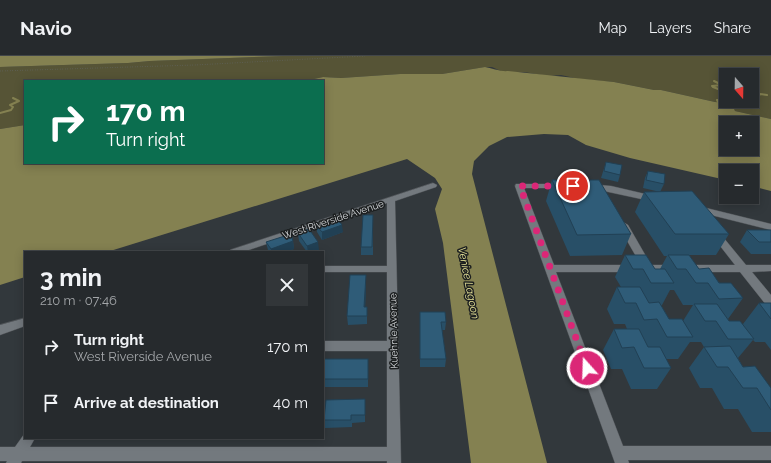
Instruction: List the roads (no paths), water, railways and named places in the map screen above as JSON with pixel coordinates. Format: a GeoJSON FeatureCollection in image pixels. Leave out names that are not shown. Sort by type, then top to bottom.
{"type":"FeatureCollection","features":[{"type":"Feature","properties":{"kind":"street","name":"West Riverside Avenue"},"geometry":{"type":"LineString","coordinates":[[236,251],[433,185]]}},
{"type":"Feature","properties":{"kind":"street"},"geometry":{"type":"LineString","coordinates":[[665,202],[601,187],[520,186],[620,458],[771,453]]}},
{"type":"Feature","properties":{"kind":"street"},"geometry":{"type":"LineString","coordinates":[[601,187],[609,200]]}},
{"type":"Feature","properties":{"kind":"street","name":"Kuehnle Avenue"},"geometry":{"type":"LineString","coordinates":[[391,199],[394,458]]}},
{"type":"Feature","properties":{"kind":"street"},"geometry":{"type":"LineString","coordinates":[[771,227],[691,208],[706,223],[771,303]]}},
{"type":"Feature","properties":{"kind":"street"},"geometry":{"type":"LineString","coordinates":[[616,214],[648,268]]}},
{"type":"Feature","properties":{"kind":"street"},"geometry":{"type":"LineString","coordinates":[[550,269],[771,268]]}},
{"type":"Feature","properties":{"kind":"street"},"geometry":{"type":"LineString","coordinates":[[324,269],[392,269]]}},
{"type":"Feature","properties":{"kind":"street"},"geometry":{"type":"LineString","coordinates":[[0,330],[24,322]]}},
{"type":"Feature","properties":{"kind":"street"},"geometry":{"type":"LineString","coordinates":[[324,346],[393,346]]}},
{"type":"Feature","properties":{"kind":"street"},"geometry":{"type":"LineString","coordinates":[[16,458],[27,439]]}},
{"type":"Feature","properties":{"kind":"street"},"geometry":{"type":"LineString","coordinates":[[0,454],[16,458],[394,458]]}},
{"type":"Feature","properties":{"kind":"water"},"geometry":{"type":"Polygon","coordinates":[[[0,56],[284,56],[0,67],[0,56]]]}},
{"type":"Feature","properties":{"kind":"water","name":"Venice Lagoon"},"geometry":{"type":"Polygon","coordinates":[[[485,67],[503,71],[614,82],[719,102],[719,108],[734,108],[735,111],[758,116],[719,116],[719,156],[759,156],[759,116],[771,119],[771,191],[759,188],[759,164],[719,164],[719,178],[630,158],[586,145],[568,135],[544,134],[507,137],[489,146],[474,161],[472,174],[547,463],[471,463],[443,243],[435,209],[442,189],[435,178],[407,159],[110,251],[24,251],[24,277],[0,285],[0,129],[24,125],[24,164],[324,164],[324,80],[310,80],[323,77],[341,78],[400,74],[442,74],[485,67]]]}},
{"type":"Feature","properties":{"kind":"waterway"},"geometry":{"type":"LineString","coordinates":[[714,81],[719,84]]}},
{"type":"Feature","properties":{"kind":"waterway"},"geometry":{"type":"LineString","coordinates":[[719,85],[712,86],[719,89]]}},
{"type":"Feature","properties":{"kind":"waterway"},"geometry":{"type":"LineString","coordinates":[[759,96],[760,94],[767,95]]}},
{"type":"Feature","properties":{"kind":"waterway"},"geometry":{"type":"LineString","coordinates":[[0,113],[11,110],[13,107],[10,105],[19,101],[13,98]]}},
{"type":"Feature","properties":{"kind":"waterway"},"geometry":{"type":"LineString","coordinates":[[718,102],[717,100],[719,100]]}}]}
